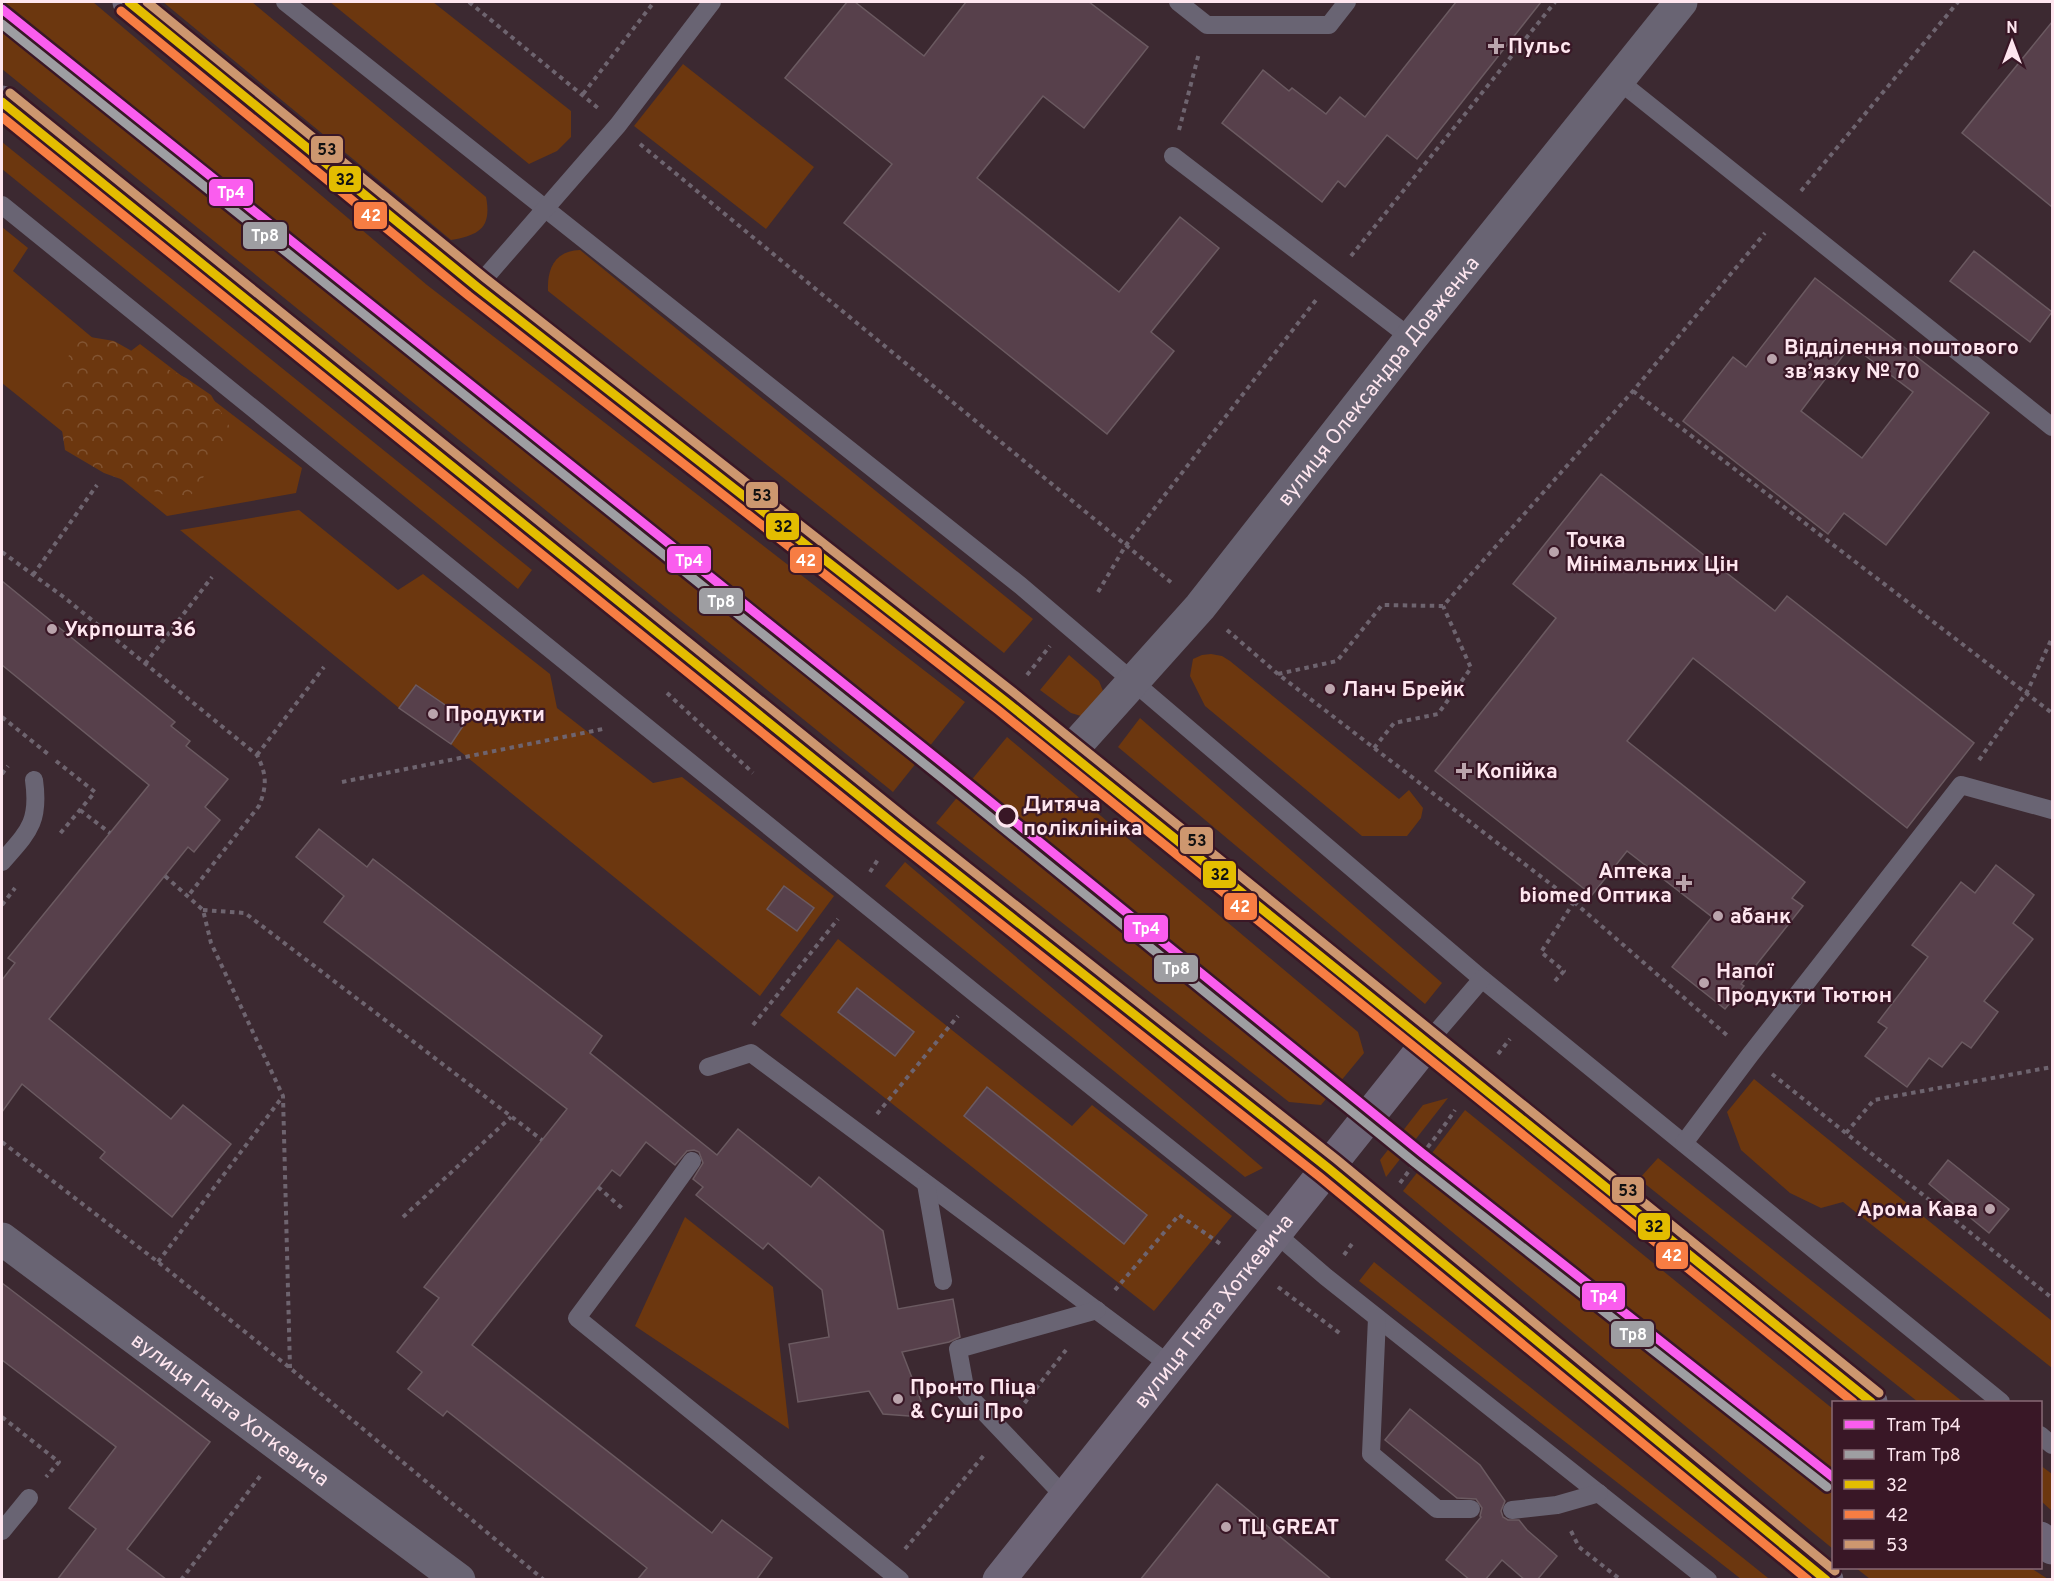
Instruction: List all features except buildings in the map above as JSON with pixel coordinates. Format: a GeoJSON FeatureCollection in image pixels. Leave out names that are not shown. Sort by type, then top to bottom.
{"type":"FeatureCollection","features":[{"type":"Feature","properties":{"kind":"main road"},"geometry":{"type":"LineString","coordinates":[[129,2],[477,287],[996,694],[1870,1401]]}},
{"type":"Feature","properties":{"kind":"main road"},"geometry":{"type":"LineString","coordinates":[[2,102],[910,836],[1328,1167],[1827,1580]]}},
{"type":"Feature","properties":{"kind":"main road","name":"вулиця Гната Хоткевича"},"geometry":{"type":"LineString","coordinates":[[999,1580],[1428,1042]]}},
{"type":"Feature","properties":{"kind":"street","name":"вулиця Олександра Довженка"},"geometry":{"type":"LineString","coordinates":[[1069,753],[1200,607],[1411,338],[1681,2]]}},
{"type":"Feature","properties":{"kind":"street","name":"вулиця Гната Хоткевича"},"geometry":{"type":"LineString","coordinates":[[2,1239],[459,1580]]}},
{"type":"Feature","properties":{"kind":"lane"},"geometry":{"type":"LineString","coordinates":[[285,2],[1021,586],[1482,979],[2000,1401]]}},
{"type":"Feature","properties":{"kind":"lane"},"geometry":{"type":"LineString","coordinates":[[477,287],[618,125],[712,2]]}},
{"type":"Feature","properties":{"kind":"lane"},"geometry":{"type":"LineString","coordinates":[[1178,2],[1207,25],[1329,25],[1347,2]]}},
{"type":"Feature","properties":{"kind":"lane"},"geometry":{"type":"LineString","coordinates":[[1619,81],[2052,427]]}},
{"type":"Feature","properties":{"kind":"lane"},"geometry":{"type":"LineString","coordinates":[[1173,156],[1411,338]]}},
{"type":"Feature","properties":{"kind":"lane"},"geometry":{"type":"LineString","coordinates":[[2,205],[639,722],[1275,1233],[1377,1318],[1708,1580]]}},
{"type":"Feature","properties":{"kind":"lane"},"geometry":{"type":"LineString","coordinates":[[2,862],[27,833],[35,816],[37,800],[34,780]]}},
{"type":"Feature","properties":{"kind":"lane"},"geometry":{"type":"LineString","coordinates":[[1684,1143],[1757,1045],[1961,785],[2052,810]]}},
{"type":"Feature","properties":{"kind":"lane"},"geometry":{"type":"LineString","coordinates":[[1428,1042],[1482,979]]}},
{"type":"Feature","properties":{"kind":"lane"},"geometry":{"type":"LineString","coordinates":[[708,1067],[751,1053],[1170,1365]]}},
{"type":"Feature","properties":{"kind":"lane"},"geometry":{"type":"LineString","coordinates":[[692,1161],[577,1318],[900,1580]]}},
{"type":"Feature","properties":{"kind":"lane"},"geometry":{"type":"LineString","coordinates":[[926,1184],[943,1281]]}},
{"type":"Feature","properties":{"kind":"lane"},"geometry":{"type":"LineString","coordinates":[[1066,1498],[966,1393],[958,1349],[1097,1310]]}},
{"type":"Feature","properties":{"kind":"lane"},"geometry":{"type":"LineString","coordinates":[[1377,1318],[1371,1454],[1437,1509],[1471,1509]]}},
{"type":"Feature","properties":{"kind":"lane"},"geometry":{"type":"LineString","coordinates":[[1512,1510],[1557,1505],[1599,1493]]}},
{"type":"Feature","properties":{"kind":"lane"},"geometry":{"type":"LineString","coordinates":[[2,1531],[28,1498]]}},
{"type":"Feature","properties":{"kind":"path"},"geometry":{"type":"LineString","coordinates":[[470,2],[599,109]]}},
{"type":"Feature","properties":{"kind":"path"},"geometry":{"type":"LineString","coordinates":[[583,94],[654,2]]}},
{"type":"Feature","properties":{"kind":"path"},"geometry":{"type":"LineString","coordinates":[[1278,674],[1337,661],[1382,605],[1443,606],[1633,392],[1958,2]]}},
{"type":"Feature","properties":{"kind":"path"},"geometry":{"type":"LineString","coordinates":[[1173,156],[1207,25]]}},
{"type":"Feature","properties":{"kind":"path"},"geometry":{"type":"LineString","coordinates":[[632,138],[1126,545],[1278,674],[1574,902],[1734,1041]]}},
{"type":"Feature","properties":{"kind":"path"},"geometry":{"type":"LineString","coordinates":[[1633,392],[2052,713]]}},
{"type":"Feature","properties":{"kind":"path"},"geometry":{"type":"LineString","coordinates":[[33,575],[97,485]]}},
{"type":"Feature","properties":{"kind":"path"},"geometry":{"type":"LineString","coordinates":[[1098,592],[1126,545]]}},
{"type":"Feature","properties":{"kind":"path"},"geometry":{"type":"LineString","coordinates":[[2,552],[65,598],[257,755],[264,769],[266,789],[259,807],[188,896]]}},
{"type":"Feature","properties":{"kind":"path"},"geometry":{"type":"LineString","coordinates":[[145,664],[212,577]]}},
{"type":"Feature","properties":{"kind":"path"},"geometry":{"type":"LineString","coordinates":[[1374,748],[1394,723],[1438,714],[1471,668],[1443,606]]}},
{"type":"Feature","properties":{"kind":"path"},"geometry":{"type":"LineString","coordinates":[[1961,785],[2027,692],[2052,638]]}},
{"type":"Feature","properties":{"kind":"path"},"geometry":{"type":"LineString","coordinates":[[1025,677],[1055,640]]}},
{"type":"Feature","properties":{"kind":"path"},"geometry":{"type":"LineString","coordinates":[[257,755],[324,667]]}},
{"type":"Feature","properties":{"kind":"path"},"geometry":{"type":"LineString","coordinates":[[342,782],[639,722]]}},
{"type":"Feature","properties":{"kind":"path"},"geometry":{"type":"LineString","coordinates":[[80,810],[110,833]]}},
{"type":"Feature","properties":{"kind":"path"},"geometry":{"type":"LineString","coordinates":[[867,877],[879,857]]}},
{"type":"Feature","properties":{"kind":"path"},"geometry":{"type":"LineString","coordinates":[[165,876],[203,910],[211,943],[283,1096],[290,1368]]}},
{"type":"Feature","properties":{"kind":"path"},"geometry":{"type":"LineString","coordinates":[[1555,981],[1564,971],[1541,952],[1574,902]]}},
{"type":"Feature","properties":{"kind":"path"},"geometry":{"type":"LineString","coordinates":[[203,910],[244,913],[542,1140]]}},
{"type":"Feature","properties":{"kind":"path"},"geometry":{"type":"LineString","coordinates":[[751,1053],[753,1025],[842,914]]}},
{"type":"Feature","properties":{"kind":"path"},"geometry":{"type":"LineString","coordinates":[[860,1135],[976,994]]}},
{"type":"Feature","properties":{"kind":"path"},"geometry":{"type":"LineString","coordinates":[[1492,1061],[1513,1035]]}},
{"type":"Feature","properties":{"kind":"path"},"geometry":{"type":"LineString","coordinates":[[1846,1133],[1874,1100],[2052,1067]]}},
{"type":"Feature","properties":{"kind":"path"},"geometry":{"type":"LineString","coordinates":[[1770,1073],[2052,1298]]}},
{"type":"Feature","properties":{"kind":"path"},"geometry":{"type":"LineString","coordinates":[[158,1262],[283,1096]]}},
{"type":"Feature","properties":{"kind":"path"},"geometry":{"type":"LineString","coordinates":[[1397,1186],[1439,1134],[1458,1106]]}},
{"type":"Feature","properties":{"kind":"path"},"geometry":{"type":"LineString","coordinates":[[403,1216],[511,1117]]}},
{"type":"Feature","properties":{"kind":"path"},"geometry":{"type":"LineString","coordinates":[[2,1142],[158,1262],[290,1368],[544,1580]]}},
{"type":"Feature","properties":{"kind":"path"},"geometry":{"type":"LineString","coordinates":[[1111,1294],[1179,1215],[1227,1249]]}},
{"type":"Feature","properties":{"kind":"path"},"geometry":{"type":"LineString","coordinates":[[1277,1286],[1342,1335]]}},
{"type":"Feature","properties":{"kind":"path"},"geometry":{"type":"LineString","coordinates":[[2,1417],[59,1462],[28,1498]]}},
{"type":"Feature","properties":{"kind":"path"},"geometry":{"type":"LineString","coordinates":[[181,1580],[266,1468],[284,1449]]}},
{"type":"Feature","properties":{"kind":"path"},"geometry":{"type":"LineString","coordinates":[[1566,1522],[1579,1546],[1621,1580]]}},
{"type":"Feature","properties":{"kind":"green space"},"geometry":{"type":"Polygon","coordinates":[[[2,2],[93,2],[427,285],[965,702],[893,792],[2,69],[2,2]]]}},
{"type":"Feature","properties":{"kind":"green space"},"geometry":{"type":"Polygon","coordinates":[[[163,2],[252,2],[486,197],[485,223],[469,236],[451,240],[163,2]]]}},
{"type":"Feature","properties":{"kind":"green space"},"geometry":{"type":"Polygon","coordinates":[[[330,2],[433,2],[571,111],[571,137],[557,151],[529,164],[330,2]]]}},
{"type":"Feature","properties":{"kind":"green space"},"geometry":{"type":"Polygon","coordinates":[[[683,64],[814,167],[766,229],[634,126],[683,64]]]}},
{"type":"Feature","properties":{"kind":"green space"},"geometry":{"type":"Polygon","coordinates":[[[2,142],[532,570],[518,589],[2,169],[2,142]]]}},
{"type":"Feature","properties":{"kind":"green space"},"geometry":{"type":"Polygon","coordinates":[[[2,227],[28,248],[13,271],[119,360],[140,344],[302,468],[296,493],[167,516],[2,383],[2,227]]]}},
{"type":"Feature","properties":{"kind":"green space"},"geometry":{"type":"Polygon","coordinates":[[[580,250],[1033,619],[1004,653],[548,291],[549,275],[554,262],[564,254],[580,250]]]}},
{"type":"Feature","properties":{"kind":"green space"},"geometry":{"type":"Polygon","coordinates":[[[90,337],[114,341],[186,378],[211,395],[231,429],[211,466],[192,494],[173,498],[104,473],[65,450],[59,410],[61,377],[73,344],[90,337]]]}},
{"type":"Feature","properties":{"kind":"green space"},"geometry":{"type":"Polygon","coordinates":[[[299,510],[398,590],[423,574],[550,674],[557,708],[653,783],[682,777],[834,896],[760,996],[451,744],[399,708],[180,530],[299,510]]]}},
{"type":"Feature","properties":{"kind":"green space"},"geometry":{"type":"Polygon","coordinates":[[[1211,654],[1222,656],[1230,661],[1399,799],[1409,790],[1423,808],[1421,818],[1407,836],[1362,836],[1205,706],[1190,676],[1193,659],[1211,654]]]}},
{"type":"Feature","properties":{"kind":"green space"},"geometry":{"type":"Polygon","coordinates":[[[1069,655],[1099,681],[1103,691],[1081,716],[1071,713],[1040,690],[1069,655]]]}},
{"type":"Feature","properties":{"kind":"green space"},"geometry":{"type":"Polygon","coordinates":[[[1140,718],[1442,983],[1425,1004],[1118,747],[1140,718]]]}},
{"type":"Feature","properties":{"kind":"green space"},"geometry":{"type":"Polygon","coordinates":[[[1007,737],[1358,1032],[1364,1053],[1321,1105],[1289,1102],[936,823],[1007,737]]]}},
{"type":"Feature","properties":{"kind":"green space"},"geometry":{"type":"Polygon","coordinates":[[[905,862],[1263,1168],[1245,1177],[885,886],[905,862]]]}},
{"type":"Feature","properties":{"kind":"green space"},"geometry":{"type":"Polygon","coordinates":[[[838,939],[1072,1126],[1092,1105],[1232,1216],[1154,1311],[780,1015],[838,939]]]}},
{"type":"Feature","properties":{"kind":"green space"},"geometry":{"type":"Polygon","coordinates":[[[1754,1079],[2052,1321],[2052,1368],[1843,1202],[1821,1208],[1790,1193],[1741,1150],[1727,1112],[1754,1079]]]}},
{"type":"Feature","properties":{"kind":"green space"},"geometry":{"type":"Polygon","coordinates":[[[1448,1098],[1386,1177],[1380,1160],[1423,1105],[1448,1098]]]}},
{"type":"Feature","properties":{"kind":"green space"},"geometry":{"type":"Polygon","coordinates":[[[1465,1110],[1832,1408],[1832,1548],[1403,1191],[1465,1110]]]}},
{"type":"Feature","properties":{"kind":"green space"},"geometry":{"type":"Polygon","coordinates":[[[1658,1158],[1962,1401],[1917,1401],[1639,1179],[1658,1158]]]}},
{"type":"Feature","properties":{"kind":"green space"},"geometry":{"type":"Polygon","coordinates":[[[685,1217],[773,1287],[789,1429],[635,1326],[685,1217]]]}},
{"type":"Feature","properties":{"kind":"green space"},"geometry":{"type":"Polygon","coordinates":[[[1374,1262],[1768,1578],[1741,1579],[1359,1281],[1374,1262]]]}},
{"type":"Feature","properties":{"kind":"green space"},"geometry":{"type":"Polygon","coordinates":[[[2042,1466],[2052,1474],[2052,1511],[2042,1502],[2042,1466]]]}},
{"type":"Feature","properties":{"kind":"green space"},"geometry":{"type":"Polygon","coordinates":[[[1857,1569],[2033,1569],[2048,1579],[1870,1579],[1857,1569]]]}},
{"type":"Feature","properties":{"kind":"tram line","name":"Тр4"},"geometry":{"type":"LineString","coordinates":[[2,9],[950,769],[1422,1153],[1832,1476]]}},
{"type":"Feature","properties":{"kind":"tram line","name":"Тр8"},"geometry":{"type":"LineString","coordinates":[[2,24],[942,778],[1414,1162],[1827,1487]]}},
{"type":"Feature","properties":{"kind":"transit line","name":"32"},"geometry":{"type":"LineString","coordinates":[[129,2],[477,287],[1005,701],[1870,1401]]}},
{"type":"Feature","properties":{"kind":"transit line","name":"53"},"geometry":{"type":"LineString","coordinates":[[147,2],[485,278],[1013,692],[1879,1393]]}},
{"type":"Feature","properties":{"kind":"transit line","name":"42"},"geometry":{"type":"LineString","coordinates":[[121,11],[469,296],[998,710],[1852,1401]]}},
{"type":"Feature","properties":{"kind":"transit line","name":"53"},"geometry":{"type":"LineString","coordinates":[[10,93],[908,820],[1336,1159],[1832,1569]]}},
{"type":"Feature","properties":{"kind":"transit line","name":"32"},"geometry":{"type":"LineString","coordinates":[[2,102],[900,829],[1328,1168],[1826,1580]]}},
{"type":"Feature","properties":{"kind":"transit line","name":"42"},"geometry":{"type":"LineString","coordinates":[[2,117],[892,838],[1320,1177],[1808,1580]]}},
{"type":"Feature","properties":{"kind":"place","name":"Пульс"},"geometry":{"type":"Point","coordinates":[1496,46]}},
{"type":"Feature","properties":{"kind":"place","name":"Відділення поштового зв’язку № 70"},"geometry":{"type":"Point","coordinates":[1772,359]}},
{"type":"Feature","properties":{"kind":"place","name":"Точка Мінімальних Цін"},"geometry":{"type":"Point","coordinates":[1554,552]}},
{"type":"Feature","properties":{"kind":"place","name":"Укрпошта 36"},"geometry":{"type":"Point","coordinates":[52,629]}},
{"type":"Feature","properties":{"kind":"place","name":"Ланч Брейк"},"geometry":{"type":"Point","coordinates":[1330,689]}},
{"type":"Feature","properties":{"kind":"place","name":"Продукти"},"geometry":{"type":"Point","coordinates":[433,714]}},
{"type":"Feature","properties":{"kind":"place","name":"Копійка"},"geometry":{"type":"Point","coordinates":[1464,771]}},
{"type":"Feature","properties":{"kind":"place","name":"Дитяча поліклініка"},"geometry":{"type":"Point","coordinates":[1007,816]}},
{"type":"Feature","properties":{"kind":"place","name":"Аптека biomed Оптика"},"geometry":{"type":"Point","coordinates":[1684,883]}},
{"type":"Feature","properties":{"kind":"place","name":"а̀банк"},"geometry":{"type":"Point","coordinates":[1718,916]}},
{"type":"Feature","properties":{"kind":"place","name":"Напої Продукти Тютюн"},"geometry":{"type":"Point","coordinates":[1704,983]}},
{"type":"Feature","properties":{"kind":"place","name":"Арома Кава"},"geometry":{"type":"Point","coordinates":[1990,1209]}},
{"type":"Feature","properties":{"kind":"place","name":"Пронто Піца & Суші Про"},"geometry":{"type":"Point","coordinates":[898,1399]}},
{"type":"Feature","properties":{"kind":"place","name":"ТЦ GREAT"},"geometry":{"type":"Point","coordinates":[1226,1527]}}]}
